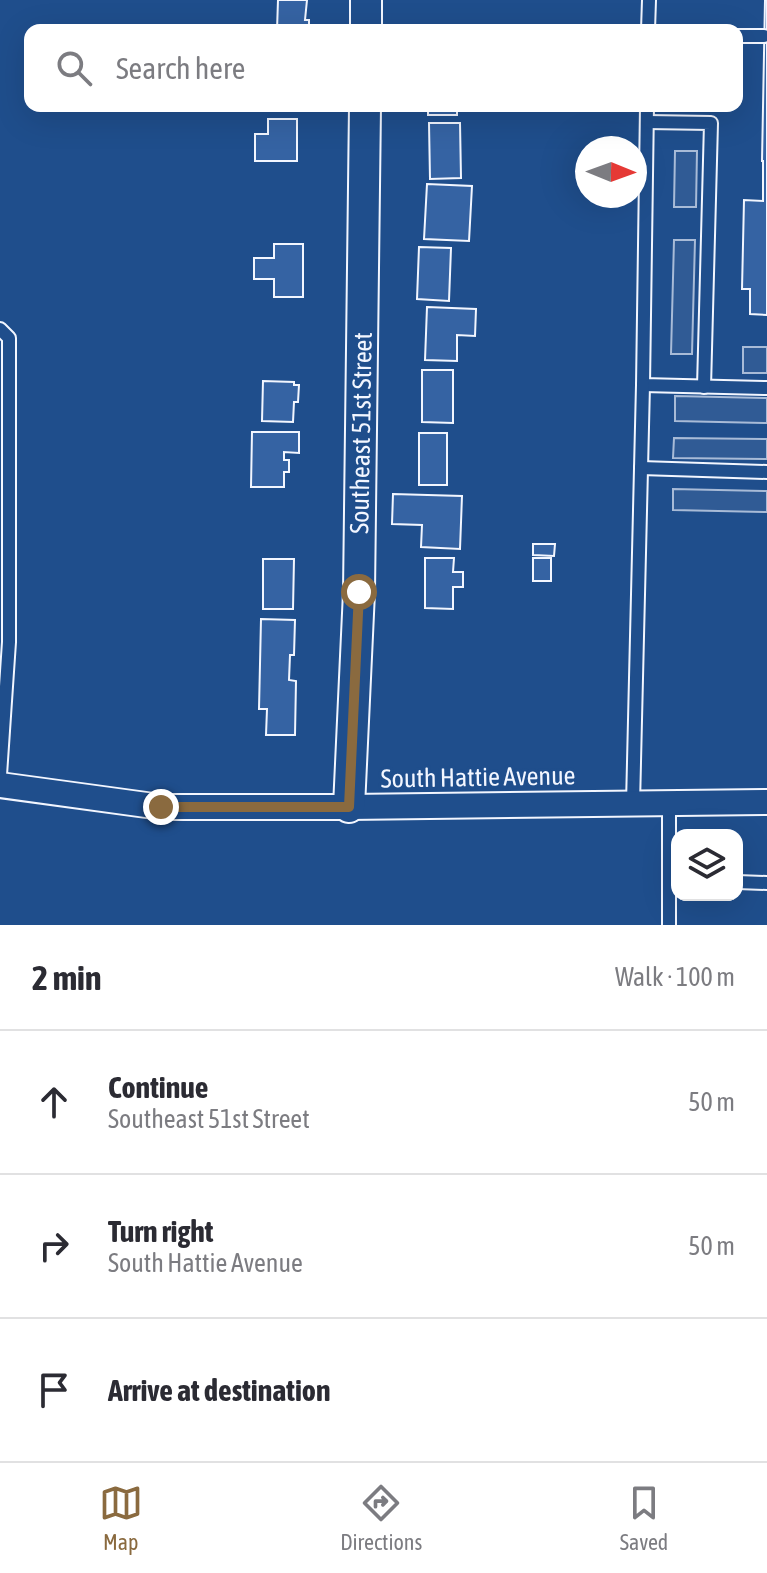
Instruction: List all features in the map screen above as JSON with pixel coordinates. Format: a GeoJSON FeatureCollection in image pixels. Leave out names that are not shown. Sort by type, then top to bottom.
{"type":"FeatureCollection","features":[{"type":"Feature","properties":{"kind":"street"},"geometry":{"type":"LineString","coordinates":[[366,0],[366,24]]}},
{"type":"Feature","properties":{"kind":"street","name":"Southeast 51st Street"},"geometry":{"type":"LineString","coordinates":[[349,807],[359,592],[365,112]]}},
{"type":"Feature","properties":{"kind":"street","name":"South Hattie Avenue"},"geometry":{"type":"LineString","coordinates":[[0,785],[161,807],[767,802]]}},
{"type":"Feature","properties":{"kind":"lane"},"geometry":{"type":"LineString","coordinates":[[648,24],[649,0]]}},
{"type":"Feature","properties":{"kind":"lane"},"geometry":{"type":"LineString","coordinates":[[743,36],[764,36]]}},
{"type":"Feature","properties":{"kind":"lane"},"geometry":{"type":"LineString","coordinates":[[633,804],[647,112]]}},
{"type":"Feature","properties":{"kind":"lane"},"geometry":{"type":"LineString","coordinates":[[647,122],[711,123],[704,387]]}},
{"type":"Feature","properties":{"kind":"lane"},"geometry":{"type":"LineString","coordinates":[[0,329],[9,338],[9,642],[0,775]]}},
{"type":"Feature","properties":{"kind":"lane"},"geometry":{"type":"LineString","coordinates":[[643,385],[767,388]]}},
{"type":"Feature","properties":{"kind":"lane"},"geometry":{"type":"LineString","coordinates":[[641,468],[767,472]]}},
{"type":"Feature","properties":{"kind":"lane"},"geometry":{"type":"LineString","coordinates":[[669,803],[671,842]]}},
{"type":"Feature","properties":{"kind":"lane"},"geometry":{"type":"LineString","coordinates":[[743,882],[767,883]]}},
{"type":"Feature","properties":{"kind":"lane"},"geometry":{"type":"LineString","coordinates":[[669,925],[671,901]]}},
{"type":"Feature","properties":{"kind":"shaded area"},"geometry":{"type":"Polygon","coordinates":[[[675,151],[697,151],[696,207],[674,207],[675,151]]]}},
{"type":"Feature","properties":{"kind":"shaded area"},"geometry":{"type":"Polygon","coordinates":[[[674,240],[695,240],[692,354],[671,354],[674,240]]]}},
{"type":"Feature","properties":{"kind":"shaded area"},"geometry":{"type":"Polygon","coordinates":[[[743,347],[767,347],[767,373],[743,373],[743,347]]]}},
{"type":"Feature","properties":{"kind":"shaded area"},"geometry":{"type":"Polygon","coordinates":[[[675,396],[767,398],[767,423],[675,421],[675,396]]]}},
{"type":"Feature","properties":{"kind":"shaded area"},"geometry":{"type":"Polygon","coordinates":[[[674,438],[767,439],[767,459],[673,458],[674,438]]]}},
{"type":"Feature","properties":{"kind":"shaded area"},"geometry":{"type":"Polygon","coordinates":[[[673,489],[767,491],[767,512],[673,510],[673,489]]]}},
{"type":"Feature","properties":{"kind":"building"},"geometry":{"type":"Polygon","coordinates":[[[278,0],[307,0],[305,20],[309,20],[309,24],[277,24],[278,0]]]}},
{"type":"Feature","properties":{"kind":"building"},"geometry":{"type":"Polygon","coordinates":[[[765,0],[767,315],[750,314],[750,289],[742,289],[744,200],[763,201],[765,0]]]}},
{"type":"Feature","properties":{"kind":"building"},"geometry":{"type":"Polygon","coordinates":[[[428,112],[457,112],[457,115],[428,115],[428,112]]]}},
{"type":"Feature","properties":{"kind":"building"},"geometry":{"type":"Polygon","coordinates":[[[268,119],[297,119],[297,161],[255,161],[255,134],[268,134],[268,119]]]}},
{"type":"Feature","properties":{"kind":"building"},"geometry":{"type":"Polygon","coordinates":[[[429,123],[460,123],[461,178],[430,179],[429,123]]]}},
{"type":"Feature","properties":{"kind":"building"},"geometry":{"type":"Polygon","coordinates":[[[427,184],[472,186],[469,241],[424,239],[427,184]]]}},
{"type":"Feature","properties":{"kind":"building"},"geometry":{"type":"Polygon","coordinates":[[[274,244],[303,244],[303,297],[274,297],[274,279],[254,279],[254,258],[274,258],[274,244]]]}},
{"type":"Feature","properties":{"kind":"building"},"geometry":{"type":"Polygon","coordinates":[[[419,247],[451,248],[449,301],[417,299],[419,247]]]}},
{"type":"Feature","properties":{"kind":"building"},"geometry":{"type":"Polygon","coordinates":[[[427,307],[476,309],[475,336],[457,335],[457,361],[425,360],[427,307]]]}},
{"type":"Feature","properties":{"kind":"building"},"geometry":{"type":"Polygon","coordinates":[[[422,370],[453,370],[453,423],[422,422],[422,370]]]}},
{"type":"Feature","properties":{"kind":"building"},"geometry":{"type":"Polygon","coordinates":[[[263,381],[294,382],[294,385],[299,385],[293,422],[262,421],[263,381]]]}},
{"type":"Feature","properties":{"kind":"building"},"geometry":{"type":"Polygon","coordinates":[[[252,432],[299,432],[299,453],[284,452],[284,460],[289,460],[289,472],[284,472],[284,487],[251,487],[252,432]]]}},
{"type":"Feature","properties":{"kind":"building"},"geometry":{"type":"Polygon","coordinates":[[[419,433],[447,433],[447,485],[419,485],[419,433]]]}},
{"type":"Feature","properties":{"kind":"building"},"geometry":{"type":"Polygon","coordinates":[[[393,494],[462,496],[460,549],[421,547],[422,525],[392,524],[393,494]]]}},
{"type":"Feature","properties":{"kind":"building"},"geometry":{"type":"Polygon","coordinates":[[[533,544],[555,544],[554,556],[533,555],[533,544]]]}},
{"type":"Feature","properties":{"kind":"building"},"geometry":{"type":"Polygon","coordinates":[[[425,558],[454,558],[453,572],[463,572],[463,587],[453,587],[453,609],[425,608],[425,558]]]}},
{"type":"Feature","properties":{"kind":"building"},"geometry":{"type":"Polygon","coordinates":[[[533,558],[551,558],[551,581],[533,581],[533,558]]]}},
{"type":"Feature","properties":{"kind":"building"},"geometry":{"type":"Polygon","coordinates":[[[263,559],[294,559],[293,609],[263,609],[263,559]]]}},
{"type":"Feature","properties":{"kind":"building"},"geometry":{"type":"Polygon","coordinates":[[[261,619],[295,620],[294,655],[290,655],[289,680],[296,681],[295,735],[266,735],[267,709],[259,709],[261,619]]]}},
{"type":"Feature","properties":{"kind":"route"},"geometry":{"type":"LineString","coordinates":[[161,807],[349,807],[359,592]]}}]}
